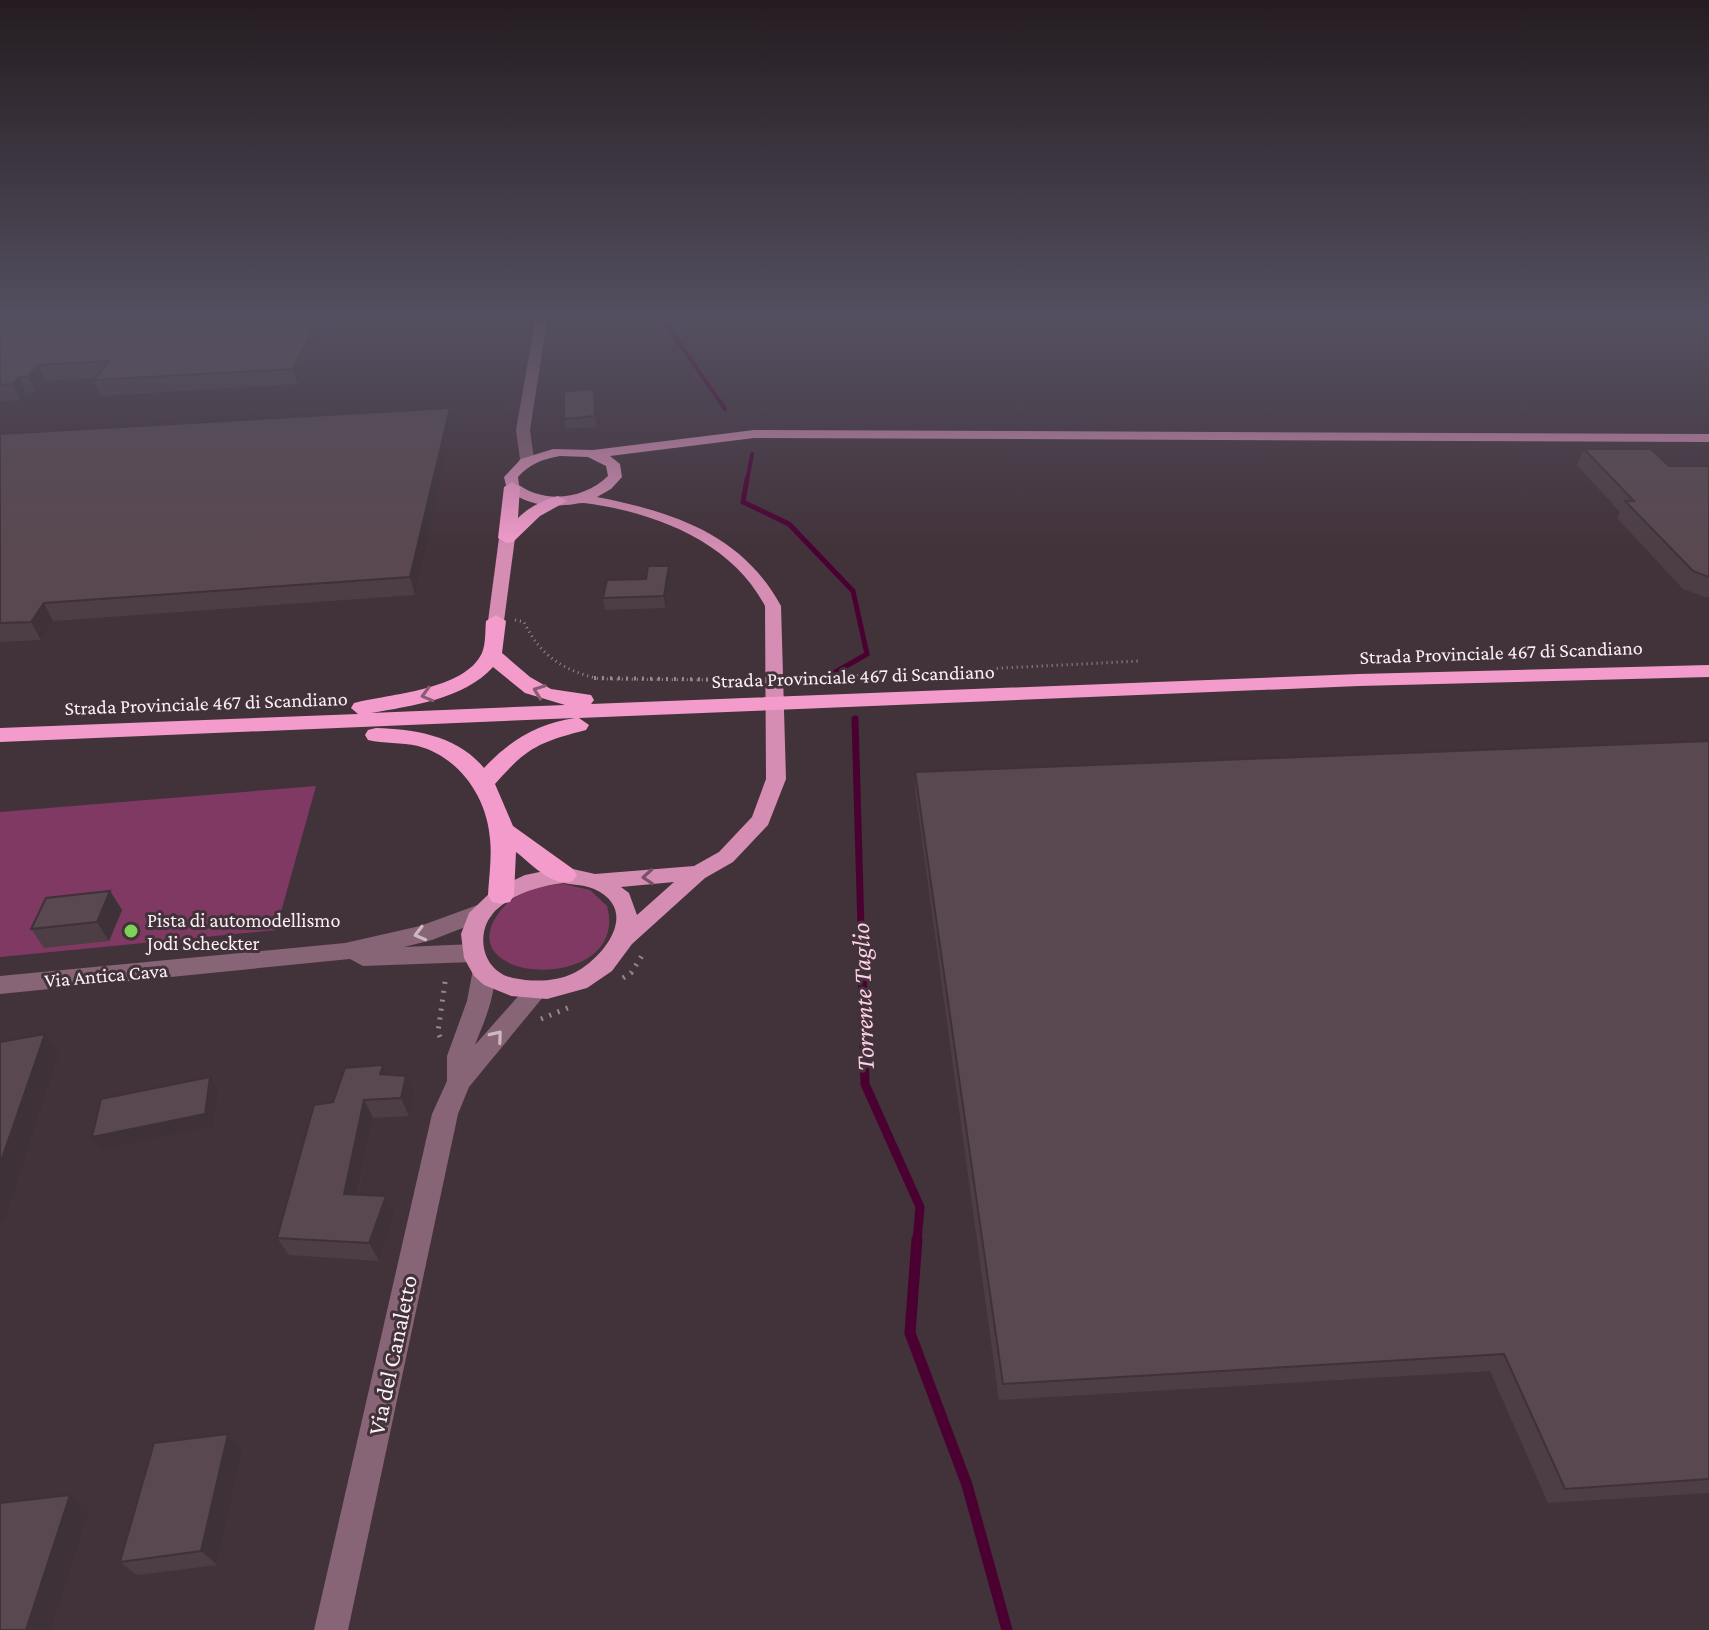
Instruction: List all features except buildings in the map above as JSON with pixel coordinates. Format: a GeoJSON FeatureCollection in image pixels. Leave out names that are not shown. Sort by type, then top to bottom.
{"type":"FeatureCollection","features":[{"type":"Feature","properties":{"kind":"highway"},"geometry":{"type":"LineString","coordinates":[[507,538],[512,487]]}},
{"type":"Feature","properties":{"kind":"highway"},"geometry":{"type":"LineString","coordinates":[[507,538],[534,512],[558,501]]}},
{"type":"Feature","properties":{"kind":"highway"},"geometry":{"type":"LineString","coordinates":[[118,730],[363,708],[432,695],[468,678],[492,655],[496,621]]}},
{"type":"Feature","properties":{"kind":"highway"},"geometry":{"type":"LineString","coordinates":[[492,655],[528,688],[566,700],[702,696],[839,701]]}},
{"type":"Feature","properties":{"kind":"highway","name":"Strada Provinciale 467 di Scandiano"},"geometry":{"type":"LineString","coordinates":[[0,735],[1359,680],[1709,671]]}},
{"type":"Feature","properties":{"kind":"highway"},"geometry":{"type":"LineString","coordinates":[[484,782],[514,748],[552,727],[839,701]]}},
{"type":"Feature","properties":{"kind":"highway"},"geometry":{"type":"LineString","coordinates":[[118,730],[256,736],[405,734],[445,746],[484,782],[502,830],[492,903]]}},
{"type":"Feature","properties":{"kind":"highway"},"geometry":{"type":"LineString","coordinates":[[502,830],[564,875]]}},
{"type":"Feature","properties":{"kind":"main road"},"geometry":{"type":"LineString","coordinates":[[642,450],[602,489],[578,498],[558,501],[529,498],[512,487],[513,473],[540,456],[642,450],[697,438],[754,434],[1709,438]]}},
{"type":"Feature","properties":{"kind":"main road"},"geometry":{"type":"LineString","coordinates":[[594,454],[608,460],[614,475],[644,512]]}},
{"type":"Feature","properties":{"kind":"main road"},"geometry":{"type":"LineString","coordinates":[[578,498],[644,512],[728,549],[765,585],[773,606],[776,779],[761,820],[726,857],[698,873],[625,938],[610,961],[584,979],[536,991],[504,985],[477,962],[473,932],[492,903],[538,878],[564,875],[597,881],[698,873]]}},
{"type":"Feature","properties":{"kind":"main road"},"geometry":{"type":"LineString","coordinates":[[496,621],[507,538]]}},
{"type":"Feature","properties":{"kind":"main road"},"geometry":{"type":"LineString","coordinates":[[597,881],[618,895],[624,904],[628,927],[625,938]]}},
{"type":"Feature","properties":{"kind":"street"},"geometry":{"type":"LineString","coordinates":[[524,464],[527,459],[523,430],[528,397]]}},
{"type":"Feature","properties":{"kind":"street"},"geometry":{"type":"LineString","coordinates":[[524,443],[553,452],[570,452]]}},
{"type":"Feature","properties":{"kind":"street","name":"Via Antica Cava"},"geometry":{"type":"LineString","coordinates":[[0,985],[355,951],[368,945],[424,934],[492,903]]}},
{"type":"Feature","properties":{"kind":"street","name":"Via Antica Cava"},"geometry":{"type":"LineString","coordinates":[[355,951],[363,957],[477,962]]}},
{"type":"Feature","properties":{"kind":"street"},"geometry":{"type":"LineString","coordinates":[[459,1081],[459,1056],[479,1001],[477,962]]}},
{"type":"Feature","properties":{"kind":"street"},"geometry":{"type":"LineString","coordinates":[[459,1081],[536,991]]}},
{"type":"Feature","properties":{"kind":"street","name":"Via del Canaletto"},"geometry":{"type":"LineString","coordinates":[[331,1630],[445,1114],[459,1081]]}},
{"type":"Feature","properties":{"kind":"path"},"geometry":{"type":"LineString","coordinates":[[496,621],[519,619],[544,655],[576,674],[600,679],[775,678],[1139,661]]}},
{"type":"Feature","properties":{"kind":"shaded area"},"geometry":{"type":"Polygon","coordinates":[[[316,786],[276,930],[0,957],[0,812],[316,786]]]}},
{"type":"Feature","properties":{"kind":"shaded area"},"geometry":{"type":"Polygon","coordinates":[[[564,884],[590,890],[607,906],[607,935],[593,954],[570,966],[543,970],[517,966],[497,955],[489,938],[504,906],[527,891],[564,884]]]}},
{"type":"Feature","properties":{"kind":"waterway","name":"Torrente Taglio"},"geometry":{"type":"LineString","coordinates":[[717,397],[725,409]]}},
{"type":"Feature","properties":{"kind":"waterway","name":"Torrente Taglio"},"geometry":{"type":"LineString","coordinates":[[747,481],[752,454]]}},
{"type":"Feature","properties":{"kind":"waterway","name":"Torrente Taglio"},"geometry":{"type":"LineString","coordinates":[[747,479],[743,502],[789,524],[853,591],[867,654],[834,673]]}},
{"type":"Feature","properties":{"kind":"waterway","name":"Torrente Taglio"},"geometry":{"type":"LineString","coordinates":[[855,719],[861,929]]}},
{"type":"Feature","properties":{"kind":"waterway","name":"Torrente Taglio"},"geometry":{"type":"LineString","coordinates":[[861,927],[865,1084],[920,1207],[917,1241]]}},
{"type":"Feature","properties":{"kind":"waterway","name":"Torrente Taglio"},"geometry":{"type":"LineString","coordinates":[[917,1239],[910,1333],[967,1485],[1007,1630]]}},
{"type":"Feature","properties":{"kind":"place","name":"Pista di automodellismo Jodi Scheckter"},"geometry":{"type":"Point","coordinates":[131,931]}}]}
